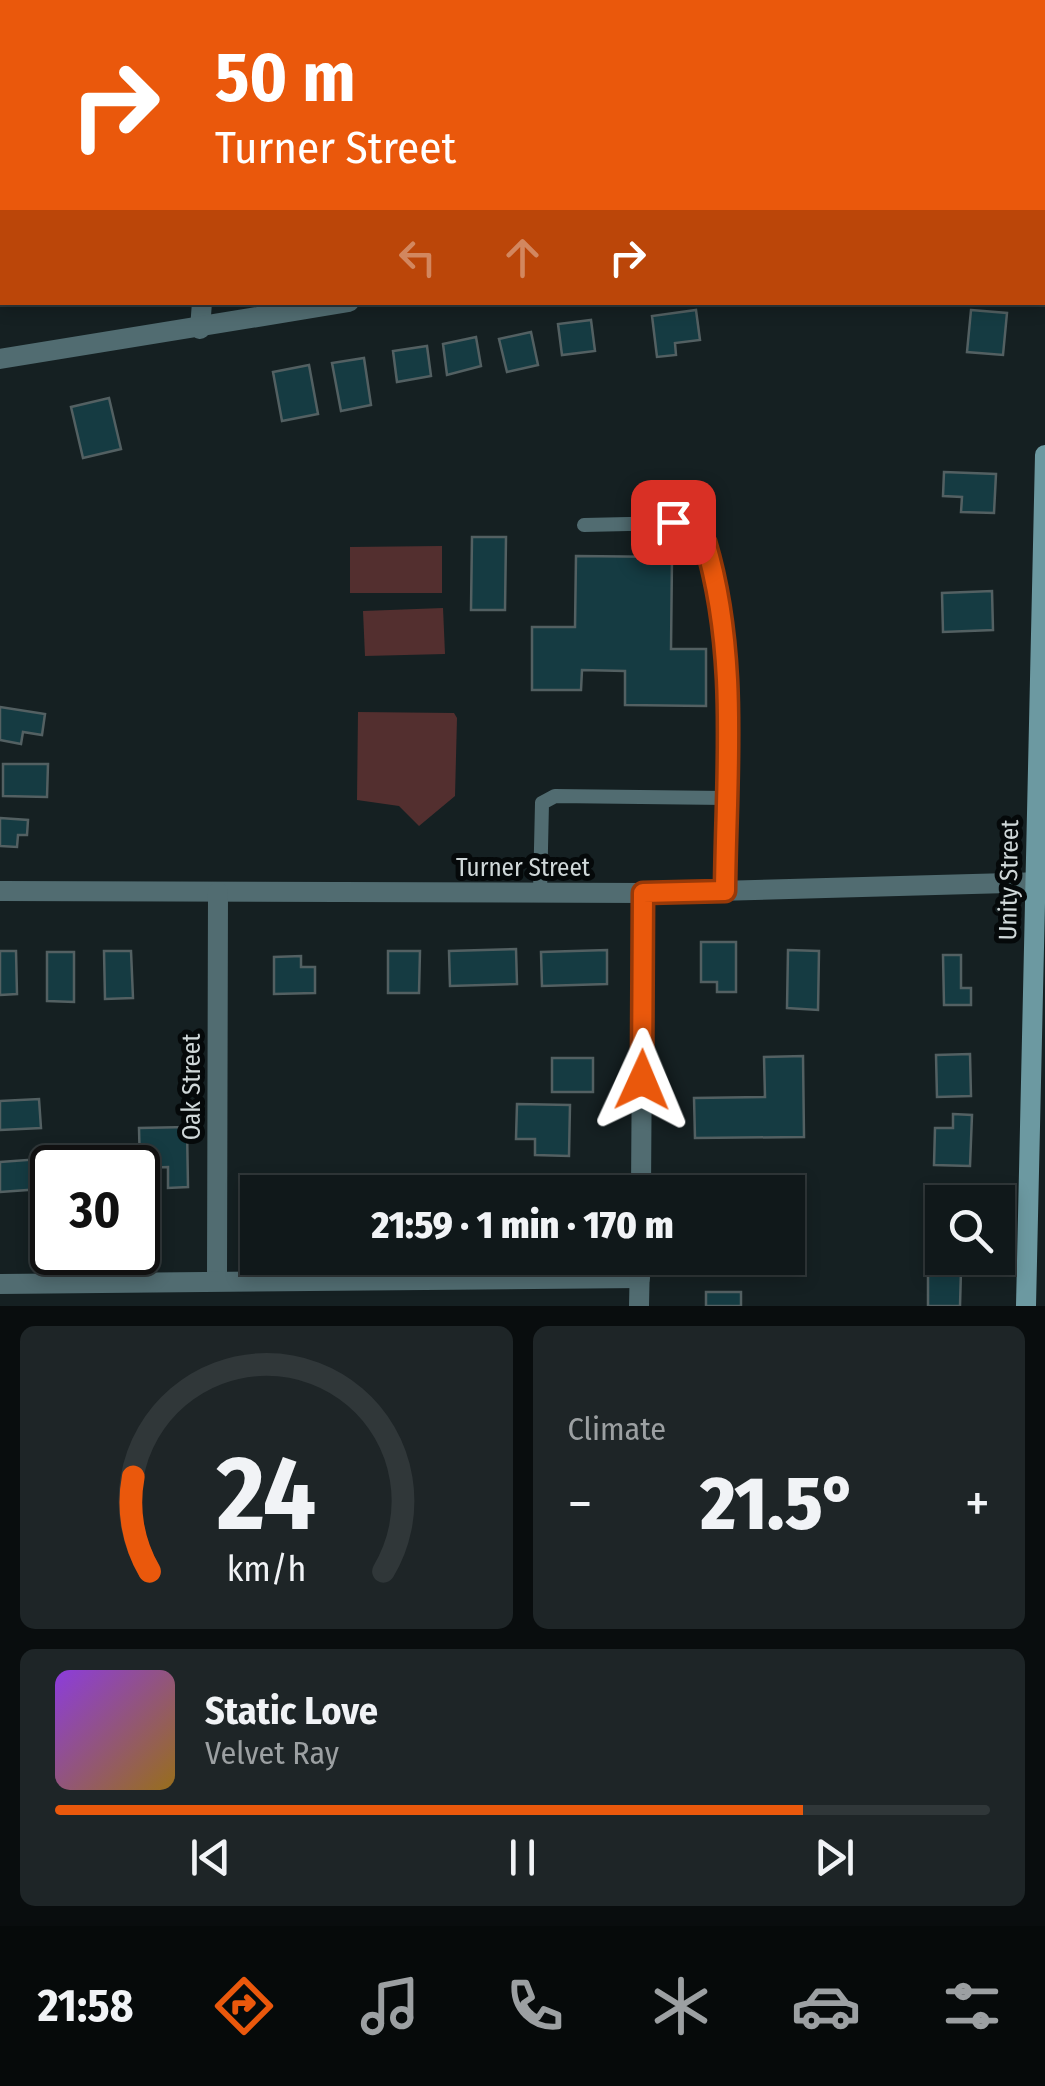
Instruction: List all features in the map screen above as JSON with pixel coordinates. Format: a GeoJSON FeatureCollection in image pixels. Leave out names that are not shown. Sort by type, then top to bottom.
{"type":"FeatureCollection","features":[{"type":"Feature","properties":{"kind":"street"},"geometry":{"type":"LineString","coordinates":[[200,329],[202,305]]}},
{"type":"Feature","properties":{"kind":"street"},"geometry":{"type":"LineString","coordinates":[[0,359],[332,305]]}},
{"type":"Feature","properties":{"kind":"street","name":"Unity Street"},"geometry":{"type":"LineString","coordinates":[[1026,1306],[1039,882],[1045,455]]}},
{"type":"Feature","properties":{"kind":"street","name":"Turner Street"},"geometry":{"type":"LineString","coordinates":[[0,891],[643,893],[1039,882]]}},
{"type":"Feature","properties":{"kind":"street","name":"Oak Street"},"geometry":{"type":"LineString","coordinates":[[216,1282],[218,892]]}},
{"type":"Feature","properties":{"kind":"street"},"geometry":{"type":"LineString","coordinates":[[640,1175],[643,893]]}},
{"type":"Feature","properties":{"kind":"street"},"geometry":{"type":"LineString","coordinates":[[12,1292],[428,1275]]}},
{"type":"Feature","properties":{"kind":"street"},"geometry":{"type":"LineString","coordinates":[[639,1306],[640,1275]]}},
{"type":"Feature","properties":{"kind":"lane"},"geometry":{"type":"LineString","coordinates":[[584,525],[673,522],[705,542],[715,576],[728,687],[725,891]]}},
{"type":"Feature","properties":{"kind":"lane"},"geometry":{"type":"LineString","coordinates":[[540,893],[540,815],[548,798],[726,798]]}},
{"type":"Feature","properties":{"kind":"shaded area"},"geometry":{"type":"Polygon","coordinates":[[[442,546],[442,593],[350,593],[350,547],[442,546]]]}},
{"type":"Feature","properties":{"kind":"shaded area"},"geometry":{"type":"Polygon","coordinates":[[[443,608],[445,654],[365,656],[363,611],[443,608]]]}},
{"type":"Feature","properties":{"kind":"shaded area"},"geometry":{"type":"Polygon","coordinates":[[[358,712],[454,713],[457,718],[455,796],[419,826],[399,806],[357,800],[358,712]]]}},
{"type":"Feature","properties":{"kind":"building"},"geometry":{"type":"Polygon","coordinates":[[[696,310],[700,340],[675,343],[676,355],[657,357],[652,316],[696,310]]]}},
{"type":"Feature","properties":{"kind":"building"},"geometry":{"type":"Polygon","coordinates":[[[971,310],[1007,313],[1003,355],[967,352],[971,310]]]}},
{"type":"Feature","properties":{"kind":"building"},"geometry":{"type":"Polygon","coordinates":[[[591,320],[595,351],[562,355],[558,324],[591,320]]]}},
{"type":"Feature","properties":{"kind":"building"},"geometry":{"type":"Polygon","coordinates":[[[531,332],[538,365],[507,372],[499,339],[531,332]]]}},
{"type":"Feature","properties":{"kind":"building"},"geometry":{"type":"Polygon","coordinates":[[[476,337],[481,366],[447,375],[443,344],[476,337]]]}},
{"type":"Feature","properties":{"kind":"building"},"geometry":{"type":"Polygon","coordinates":[[[427,346],[431,376],[397,382],[393,351],[427,346]]]}},
{"type":"Feature","properties":{"kind":"building"},"geometry":{"type":"Polygon","coordinates":[[[364,358],[371,405],[341,411],[332,363],[364,358]]]}},
{"type":"Feature","properties":{"kind":"building"},"geometry":{"type":"Polygon","coordinates":[[[309,365],[318,414],[282,421],[273,372],[309,365]]]}},
{"type":"Feature","properties":{"kind":"building"},"geometry":{"type":"Polygon","coordinates":[[[109,398],[121,449],[83,458],[71,407],[109,398]]]}},
{"type":"Feature","properties":{"kind":"building"},"geometry":{"type":"Polygon","coordinates":[[[944,472],[996,474],[994,513],[961,512],[962,497],[943,496],[944,472]]]}},
{"type":"Feature","properties":{"kind":"building"},"geometry":{"type":"Polygon","coordinates":[[[472,537],[506,537],[505,610],[471,610],[472,537]]]}},
{"type":"Feature","properties":{"kind":"building"},"geometry":{"type":"Polygon","coordinates":[[[576,556],[672,557],[671,649],[706,649],[706,706],[625,705],[625,671],[582,670],[581,690],[532,690],[532,627],[575,627],[576,556]]]}},
{"type":"Feature","properties":{"kind":"building"},"geometry":{"type":"Polygon","coordinates":[[[992,591],[993,630],[943,632],[942,593],[992,591]]]}},
{"type":"Feature","properties":{"kind":"building"},"geometry":{"type":"Polygon","coordinates":[[[0,707],[45,714],[42,735],[23,732],[21,744],[0,740],[0,707]]]}},
{"type":"Feature","properties":{"kind":"building"},"geometry":{"type":"Polygon","coordinates":[[[3,764],[48,764],[47,797],[3,796],[3,764]]]}},
{"type":"Feature","properties":{"kind":"building"},"geometry":{"type":"Polygon","coordinates":[[[0,818],[28,820],[27,835],[18,835],[17,847],[0,846],[0,818]]]}},
{"type":"Feature","properties":{"kind":"building"},"geometry":{"type":"Polygon","coordinates":[[[701,942],[736,942],[736,992],[717,992],[717,982],[701,982],[701,942]]]}},
{"type":"Feature","properties":{"kind":"building"},"geometry":{"type":"Polygon","coordinates":[[[516,949],[517,984],[450,986],[449,951],[516,949]]]}},
{"type":"Feature","properties":{"kind":"building"},"geometry":{"type":"Polygon","coordinates":[[[607,950],[607,984],[542,986],[541,952],[607,950]]]}},
{"type":"Feature","properties":{"kind":"building"},"geometry":{"type":"Polygon","coordinates":[[[788,950],[819,951],[818,1010],[787,1008],[788,950]]]}},
{"type":"Feature","properties":{"kind":"building"},"geometry":{"type":"Polygon","coordinates":[[[0,951],[16,951],[17,994],[0,995],[0,951]]]}},
{"type":"Feature","properties":{"kind":"building"},"geometry":{"type":"Polygon","coordinates":[[[104,951],[131,951],[133,998],[105,999],[104,951]]]}},
{"type":"Feature","properties":{"kind":"building"},"geometry":{"type":"Polygon","coordinates":[[[388,951],[420,951],[419,993],[388,993],[388,951]]]}},
{"type":"Feature","properties":{"kind":"building"},"geometry":{"type":"Polygon","coordinates":[[[47,952],[74,952],[74,1002],[47,1001],[47,952]]]}},
{"type":"Feature","properties":{"kind":"building"},"geometry":{"type":"Polygon","coordinates":[[[943,955],[961,955],[961,988],[971,988],[971,1005],[944,1005],[943,955]]]}},
{"type":"Feature","properties":{"kind":"building"},"geometry":{"type":"Polygon","coordinates":[[[301,956],[301,967],[315,967],[315,993],[274,994],[274,957],[301,956]]]}},
{"type":"Feature","properties":{"kind":"building"},"geometry":{"type":"Polygon","coordinates":[[[970,1054],[971,1096],[937,1097],[936,1055],[970,1054]]]}},
{"type":"Feature","properties":{"kind":"building"},"geometry":{"type":"Polygon","coordinates":[[[803,1056],[804,1137],[695,1138],[694,1098],[765,1097],[764,1057],[803,1056]]]}},
{"type":"Feature","properties":{"kind":"building"},"geometry":{"type":"Polygon","coordinates":[[[552,1058],[593,1058],[593,1092],[552,1092],[552,1058]]]}},
{"type":"Feature","properties":{"kind":"building"},"geometry":{"type":"Polygon","coordinates":[[[39,1099],[41,1128],[0,1130],[0,1101],[39,1099]]]}},
{"type":"Feature","properties":{"kind":"building"},"geometry":{"type":"Polygon","coordinates":[[[517,1104],[570,1105],[569,1156],[535,1155],[535,1139],[516,1139],[517,1104]]]}},
{"type":"Feature","properties":{"kind":"building"},"geometry":{"type":"Polygon","coordinates":[[[953,1114],[972,1115],[970,1166],[934,1165],[935,1128],[953,1128],[953,1114]]]}},
{"type":"Feature","properties":{"kind":"building"},"geometry":{"type":"Polygon","coordinates":[[[187,1127],[188,1187],[168,1188],[168,1167],[160,1167],[160,1145],[139,1145],[139,1128],[187,1127]]]}},
{"type":"Feature","properties":{"kind":"building"},"geometry":{"type":"Polygon","coordinates":[[[30,1160],[30,1190],[0,1192],[0,1162],[30,1160]]]}},
{"type":"Feature","properties":{"kind":"building"},"geometry":{"type":"Polygon","coordinates":[[[928,1275],[961,1275],[960,1306],[928,1306],[928,1275]]]}},
{"type":"Feature","properties":{"kind":"building"},"geometry":{"type":"Polygon","coordinates":[[[706,1292],[741,1292],[741,1306],[706,1306],[706,1292]]]}},
{"type":"Feature","properties":{"kind":"route"},"geometry":{"type":"LineString","coordinates":[[642,1080],[643,893],[725,891],[728,687],[724,636],[715,576],[705,542],[673,522]]}}]}
